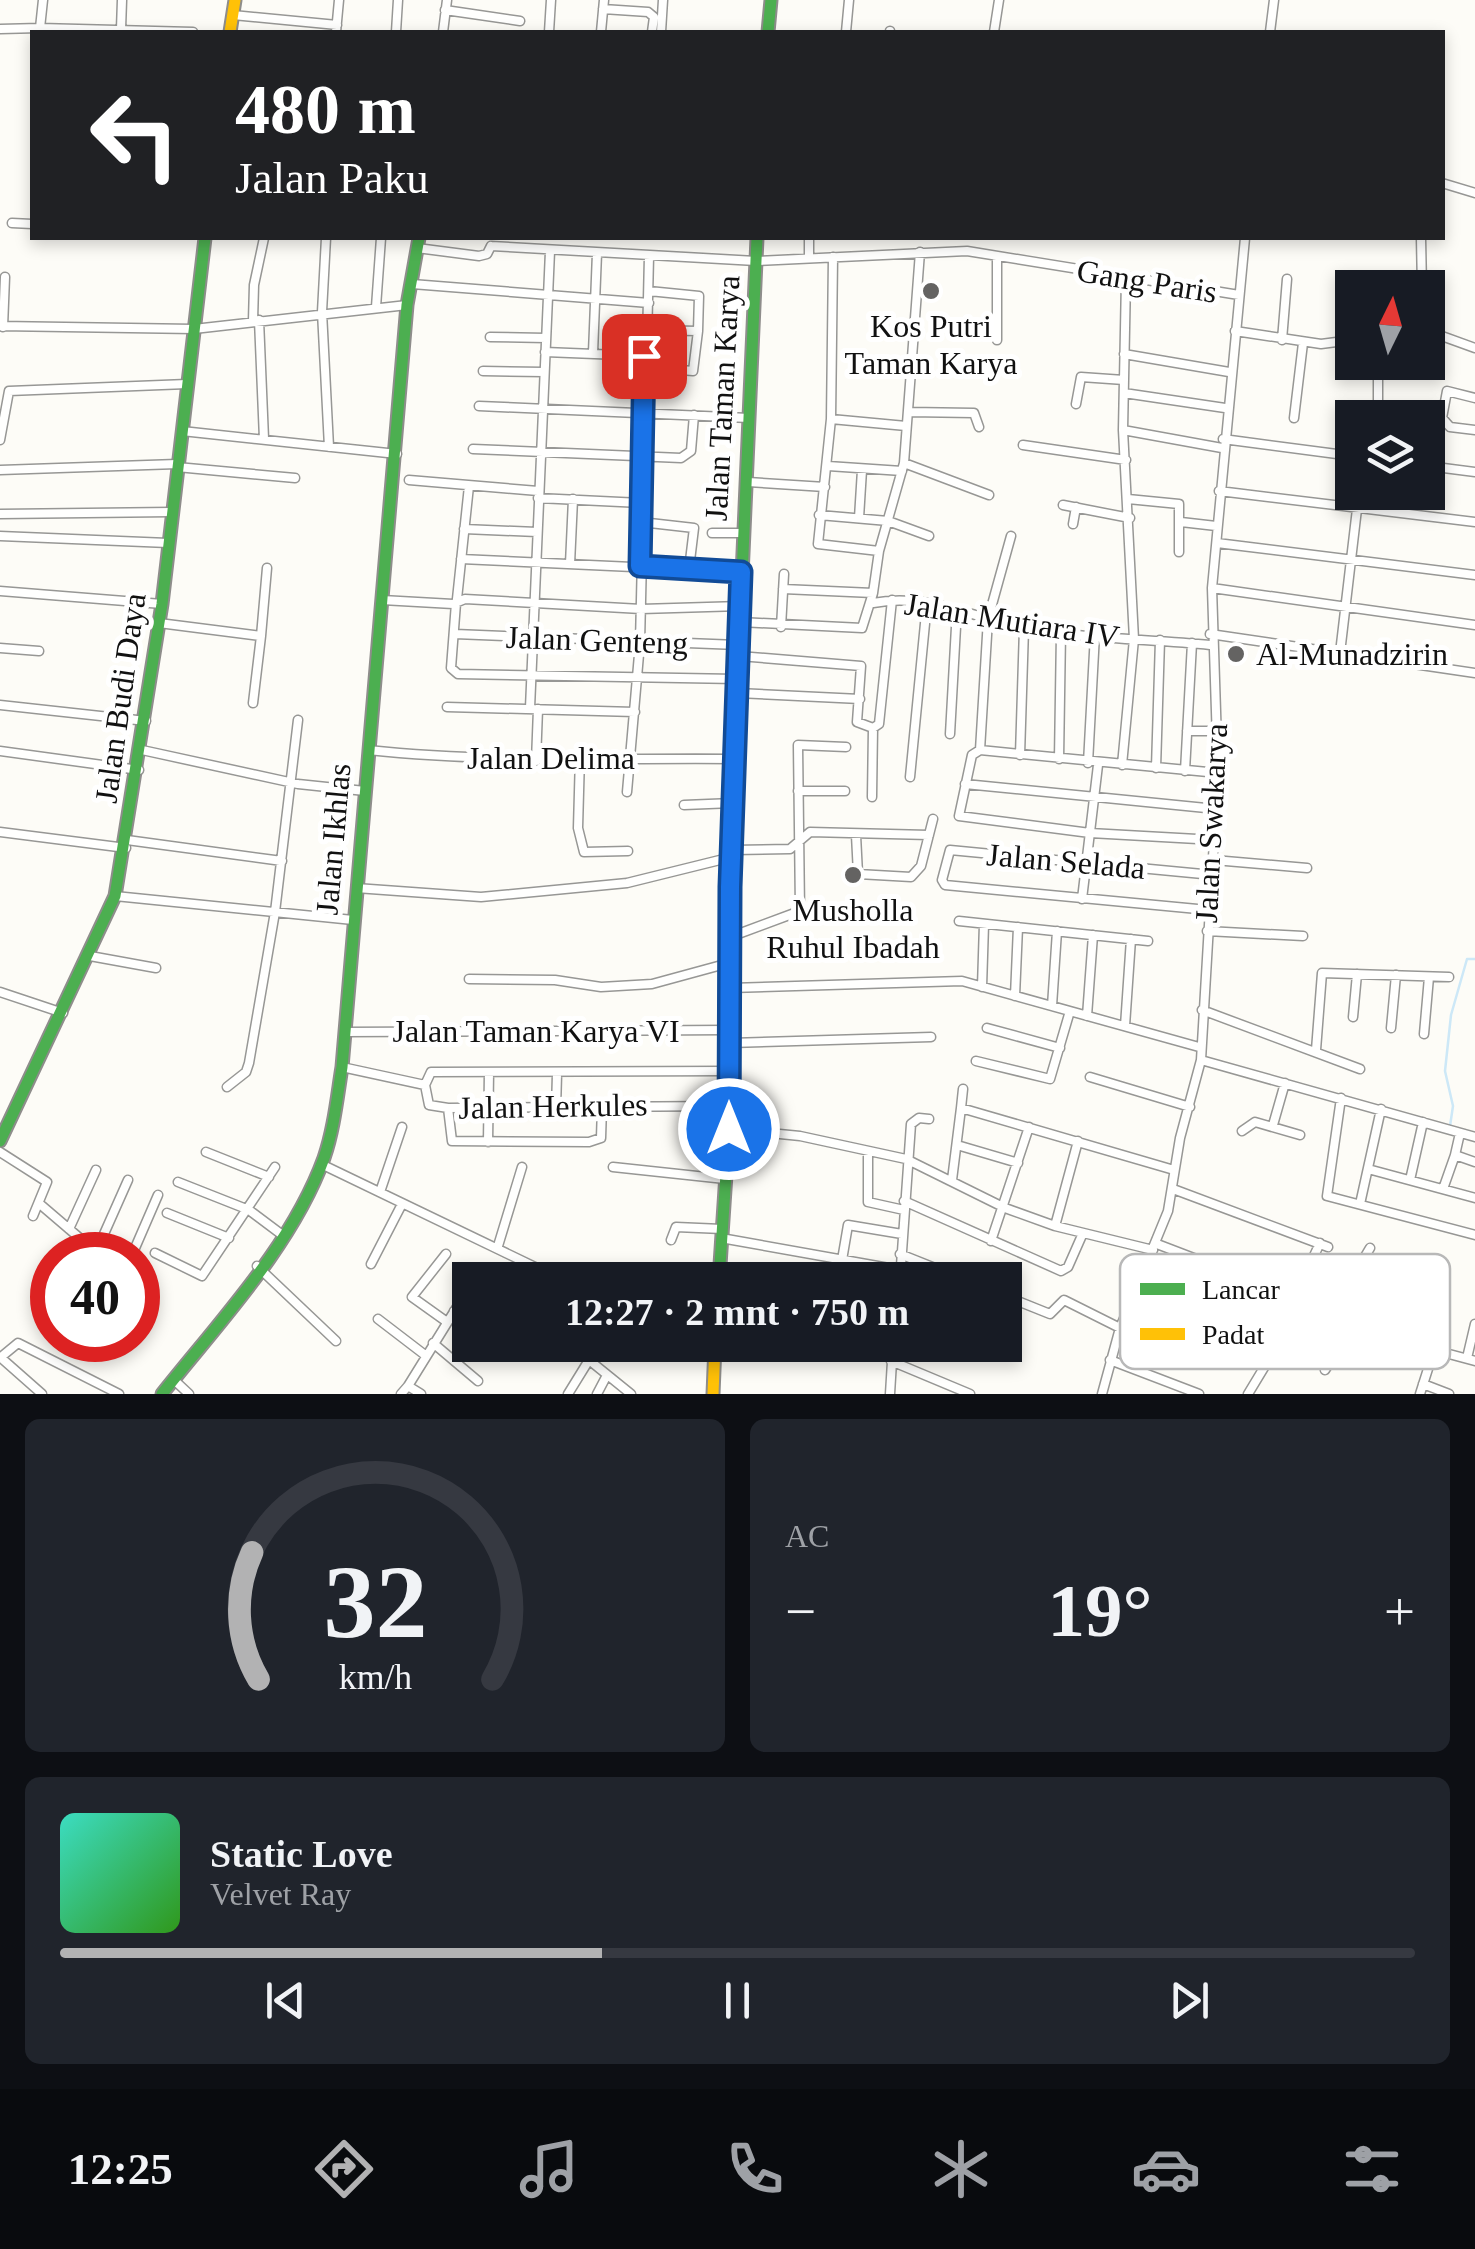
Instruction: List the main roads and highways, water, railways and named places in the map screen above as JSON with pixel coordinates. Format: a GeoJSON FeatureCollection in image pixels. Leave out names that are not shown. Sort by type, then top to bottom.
{"type":"FeatureCollection","features":[{"type":"Feature","properties":{"kind":"waterway"},"geometry":{"type":"LineString","coordinates":[[1450,1126],[1453,1106],[1445,1071],[1451,1015],[1467,959],[1475,959]]}},
{"type":"Feature","properties":{"kind":"place","name":"Kos Putri Taman Karya"},"geometry":{"type":"Point","coordinates":[931,291]}},
{"type":"Feature","properties":{"kind":"place","name":"Al-Munadzirin"},"geometry":{"type":"Point","coordinates":[1236,654]}},
{"type":"Feature","properties":{"kind":"place","name":"Musholla Ruhul Ibadah"},"geometry":{"type":"Point","coordinates":[853,875]}}]}
